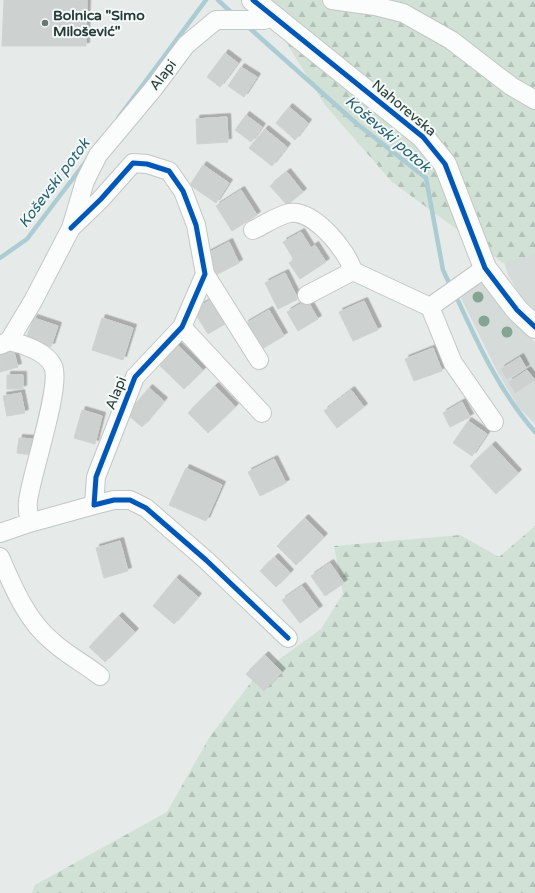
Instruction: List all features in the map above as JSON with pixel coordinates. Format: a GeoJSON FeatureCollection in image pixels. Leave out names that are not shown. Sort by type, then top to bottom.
{"type":"FeatureCollection","features":[{"type":"Feature","properties":{"kind":"street"},"geometry":{"type":"LineString","coordinates":[[332,0],[375,6],[403,13],[451,40],[511,86],[535,100]]}},
{"type":"Feature","properties":{"kind":"street","name":"Nahorevska"},"geometry":{"type":"LineString","coordinates":[[246,12],[272,17],[423,137],[445,164],[485,268],[517,310],[535,327]]}},
{"type":"Feature","properties":{"kind":"street","name":"Alapi"},"geometry":{"type":"LineString","coordinates":[[5,343],[33,301],[71,228],[85,181],[98,156],[154,88],[186,44],[216,20],[246,12]]}},
{"type":"Feature","properties":{"kind":"street","name":"Alapi"},"geometry":{"type":"LineString","coordinates":[[71,228],[101,199],[133,163],[147,164],[169,171],[183,191],[196,225],[205,274],[259,360]]}},
{"type":"Feature","properties":{"kind":"street"},"geometry":{"type":"LineString","coordinates":[[253,230],[288,213],[299,213],[309,217],[327,231],[351,263],[353,271]]}},
{"type":"Feature","properties":{"kind":"street"},"geometry":{"type":"LineString","coordinates":[[430,307],[485,268]]}},
{"type":"Feature","properties":{"kind":"street"},"geometry":{"type":"LineString","coordinates":[[306,295],[353,271]]}},
{"type":"Feature","properties":{"kind":"street"},"geometry":{"type":"LineString","coordinates":[[353,271],[430,307],[453,363],[494,422]]}},
{"type":"Feature","properties":{"kind":"street","name":"Alapi"},"geometry":{"type":"LineString","coordinates":[[94,505],[96,477],[135,376],[182,327],[205,274]]}},
{"type":"Feature","properties":{"kind":"street"},"geometry":{"type":"LineString","coordinates":[[182,327],[262,413]]}},
{"type":"Feature","properties":{"kind":"street","name":"Alapi"},"geometry":{"type":"LineString","coordinates":[[5,343],[25,344],[49,359],[56,373],[53,396],[27,503],[29,523]]}},
{"type":"Feature","properties":{"kind":"street"},"geometry":{"type":"LineString","coordinates":[[0,533],[29,523],[94,505],[114,500],[130,500],[146,508],[206,560],[288,638]]}},
{"type":"Feature","properties":{"kind":"street"},"geometry":{"type":"LineString","coordinates":[[0,557],[24,606],[40,630],[53,643],[100,676]]}},
{"type":"Feature","properties":{"kind":"shaded area"},"geometry":{"type":"Polygon","coordinates":[[[535,185],[535,310],[521,297],[508,275],[490,215],[535,185]]]}},
{"type":"Feature","properties":{"kind":"shaded area"},"geometry":{"type":"Polygon","coordinates":[[[482,278],[516,325],[535,342],[535,424],[519,408],[498,373],[458,292],[482,278]]]}},
{"type":"Feature","properties":{"kind":"green space"},"geometry":{"type":"Polygon","coordinates":[[[260,0],[535,0],[535,254],[503,263],[392,182],[325,105],[260,0]]]}},
{"type":"Feature","properties":{"kind":"green space"},"geometry":{"type":"Polygon","coordinates":[[[535,526],[535,893],[32,893],[35,885],[167,812],[209,738],[255,677],[321,629],[343,594],[334,546],[460,535],[499,557],[535,526]]]}},
{"type":"Feature","properties":{"kind":"building","name":"Bolnica \"Simo Milošević\""},"geometry":{"type":"Polygon","coordinates":[[[4,0],[87,0],[86,46],[2,46],[4,0]]]}},
{"type":"Feature","properties":{"kind":"building"},"geometry":{"type":"Polygon","coordinates":[[[225,53],[238,63],[220,87],[207,77],[225,53]]]}},
{"type":"Feature","properties":{"kind":"building"},"geometry":{"type":"Polygon","coordinates":[[[241,67],[257,77],[244,97],[228,86],[241,67]]]}},
{"type":"Feature","properties":{"kind":"building"},"geometry":{"type":"Polygon","coordinates":[[[289,107],[308,123],[295,140],[276,123],[289,107]]]}},
{"type":"Feature","properties":{"kind":"building"},"geometry":{"type":"Polygon","coordinates":[[[246,115],[262,127],[251,142],[235,130],[246,115]]]}},
{"type":"Feature","properties":{"kind":"building"},"geometry":{"type":"Polygon","coordinates":[[[227,117],[228,142],[197,144],[196,119],[227,117]]]}},
{"type":"Feature","properties":{"kind":"building"},"geometry":{"type":"Polygon","coordinates":[[[265,129],[287,147],[272,166],[249,148],[265,129]]]}},
{"type":"Feature","properties":{"kind":"building"},"geometry":{"type":"Polygon","coordinates":[[[203,165],[229,183],[216,203],[190,185],[203,165]]]}},
{"type":"Feature","properties":{"kind":"building"},"geometry":{"type":"Polygon","coordinates":[[[287,172],[303,192],[287,205],[270,186],[287,172]]]}},
{"type":"Feature","properties":{"kind":"building"},"geometry":{"type":"Polygon","coordinates":[[[241,190],[257,215],[232,231],[216,206],[241,190]]]}},
{"type":"Feature","properties":{"kind":"building"},"geometry":{"type":"Polygon","coordinates":[[[301,232],[311,248],[293,258],[283,242],[301,232]]]}},
{"type":"Feature","properties":{"kind":"building"},"geometry":{"type":"Polygon","coordinates":[[[229,242],[239,263],[216,275],[206,254],[229,242]]]}},
{"type":"Feature","properties":{"kind":"building"},"geometry":{"type":"Polygon","coordinates":[[[315,245],[326,262],[300,279],[289,263],[315,245]]]}},
{"type":"Feature","properties":{"kind":"building"},"geometry":{"type":"Polygon","coordinates":[[[285,273],[298,299],[278,309],[265,283],[285,273]]]}},
{"type":"Feature","properties":{"kind":"building"},"geometry":{"type":"Polygon","coordinates":[[[216,297],[230,321],[208,334],[193,310],[216,297]]]}},
{"type":"Feature","properties":{"kind":"building"},"geometry":{"type":"Polygon","coordinates":[[[307,300],[318,319],[298,331],[287,312],[307,300]]]}},
{"type":"Feature","properties":{"kind":"building"},"geometry":{"type":"Polygon","coordinates":[[[364,301],[378,330],[353,341],[339,312],[364,301]]]}},
{"type":"Feature","properties":{"kind":"building"},"geometry":{"type":"Polygon","coordinates":[[[269,310],[284,336],[260,350],[245,324],[269,310]]]}},
{"type":"Feature","properties":{"kind":"building"},"geometry":{"type":"Polygon","coordinates":[[[34,318],[58,326],[51,347],[26,338],[34,318]]]}},
{"type":"Feature","properties":{"kind":"building"},"geometry":{"type":"Polygon","coordinates":[[[102,318],[133,328],[123,360],[92,350],[102,318]]]}},
{"type":"Feature","properties":{"kind":"building"},"geometry":{"type":"Polygon","coordinates":[[[175,343],[203,370],[184,389],[156,362],[175,343]]]}},
{"type":"Feature","properties":{"kind":"building"},"geometry":{"type":"Polygon","coordinates":[[[12,345],[18,367],[0,372],[0,349],[12,345]]]}},
{"type":"Feature","properties":{"kind":"building"},"geometry":{"type":"Polygon","coordinates":[[[433,348],[442,371],[414,381],[405,359],[433,348]]]}},
{"type":"Feature","properties":{"kind":"building"},"geometry":{"type":"Polygon","coordinates":[[[520,357],[526,368],[507,379],[501,369],[520,357]]]}},
{"type":"Feature","properties":{"kind":"building"},"geometry":{"type":"Polygon","coordinates":[[[527,370],[535,380],[515,393],[509,382],[527,370]]]}},
{"type":"Feature","properties":{"kind":"building"},"geometry":{"type":"Polygon","coordinates":[[[7,375],[23,375],[23,389],[7,389],[7,375]]]}},
{"type":"Feature","properties":{"kind":"building"},"geometry":{"type":"Polygon","coordinates":[[[215,386],[235,407],[208,433],[188,413],[215,386]]]}},
{"type":"Feature","properties":{"kind":"building"},"geometry":{"type":"Polygon","coordinates":[[[149,388],[164,401],[142,427],[127,414],[149,388]]]}},
{"type":"Feature","properties":{"kind":"building"},"geometry":{"type":"Polygon","coordinates":[[[351,390],[364,407],[337,428],[324,411],[351,390]]]}},
{"type":"Feature","properties":{"kind":"building"},"geometry":{"type":"Polygon","coordinates":[[[21,393],[25,413],[7,416],[3,396],[21,393]]]}},
{"type":"Feature","properties":{"kind":"building"},"geometry":{"type":"Polygon","coordinates":[[[462,402],[470,417],[450,427],[443,413],[462,402]]]}},
{"type":"Feature","properties":{"kind":"building"},"geometry":{"type":"Polygon","coordinates":[[[82,410],[102,416],[95,444],[74,438],[82,410]]]}},
{"type":"Feature","properties":{"kind":"building"},"geometry":{"type":"Polygon","coordinates":[[[468,421],[487,434],[472,456],[453,443],[468,421]]]}},
{"type":"Feature","properties":{"kind":"building"},"geometry":{"type":"Polygon","coordinates":[[[19,438],[33,439],[31,455],[17,453],[19,438]]]}},
{"type":"Feature","properties":{"kind":"building"},"geometry":{"type":"Polygon","coordinates":[[[492,445],[518,473],[496,494],[470,466],[492,445]]]}},
{"type":"Feature","properties":{"kind":"building"},"geometry":{"type":"Polygon","coordinates":[[[274,459],[286,483],[260,496],[248,472],[274,459]]]}},
{"type":"Feature","properties":{"kind":"building"},"geometry":{"type":"Polygon","coordinates":[[[186,468],[222,485],[206,521],[169,505],[186,468]]]}},
{"type":"Feature","properties":{"kind":"building"},"geometry":{"type":"Polygon","coordinates":[[[305,518],[324,537],[296,565],[277,546],[305,518]]]}},
{"type":"Feature","properties":{"kind":"building"},"geometry":{"type":"Polygon","coordinates":[[[120,541],[128,571],[104,578],[96,548],[120,541]]]}},
{"type":"Feature","properties":{"kind":"building"},"geometry":{"type":"Polygon","coordinates":[[[275,557],[290,573],[276,587],[260,571],[275,557]]]}},
{"type":"Feature","properties":{"kind":"building"},"geometry":{"type":"Polygon","coordinates":[[[330,563],[344,583],[325,596],[311,576],[330,563]]]}},
{"type":"Feature","properties":{"kind":"building"},"geometry":{"type":"Polygon","coordinates":[[[176,578],[198,597],[174,624],[153,606],[176,578]]]}},
{"type":"Feature","properties":{"kind":"building"},"geometry":{"type":"Polygon","coordinates":[[[302,586],[319,609],[300,623],[282,600],[302,586]]]}},
{"type":"Feature","properties":{"kind":"building"},"geometry":{"type":"Polygon","coordinates":[[[119,616],[135,632],[105,662],[89,647],[119,616]]]}},
{"type":"Feature","properties":{"kind":"building"},"geometry":{"type":"Polygon","coordinates":[[[265,655],[282,672],[264,691],[246,674],[265,655]]]}},
{"type":"Feature","properties":{"kind":"waterway","name":"Koševski potok"},"geometry":{"type":"LineString","coordinates":[[119,117],[206,0]]}},
{"type":"Feature","properties":{"kind":"waterway","name":"Koševski potok"},"geometry":{"type":"LineString","coordinates":[[218,0],[234,15]]}},
{"type":"Feature","properties":{"kind":"waterway","name":"Koševski potok"},"geometry":{"type":"LineString","coordinates":[[246,25],[356,123],[426,178],[443,270],[451,287]]}},
{"type":"Feature","properties":{"kind":"waterway","name":"Koševski potok"},"geometry":{"type":"LineString","coordinates":[[0,258],[27,239],[87,160]]}},
{"type":"Feature","properties":{"kind":"waterway","name":"Koševski potok"},"geometry":{"type":"LineString","coordinates":[[455,294],[490,366],[510,400],[535,432]]}},
{"type":"Feature","properties":{"kind":"cycle path"},"geometry":{"type":"LineString","coordinates":[[253,0],[423,137],[445,164],[485,268],[517,310],[535,327]]}},
{"type":"Feature","properties":{"kind":"cycle path"},"geometry":{"type":"LineString","coordinates":[[71,228],[101,199],[133,163],[147,164],[169,171],[183,191],[196,225],[205,274],[182,327],[135,377],[96,477],[94,505],[114,500],[130,500],[146,508],[206,560],[288,638]]}},
{"type":"Feature","properties":{"kind":"place","name":"Bolnica \"Simo Milošević\""},"geometry":{"type":"Point","coordinates":[45,23]}}]}
